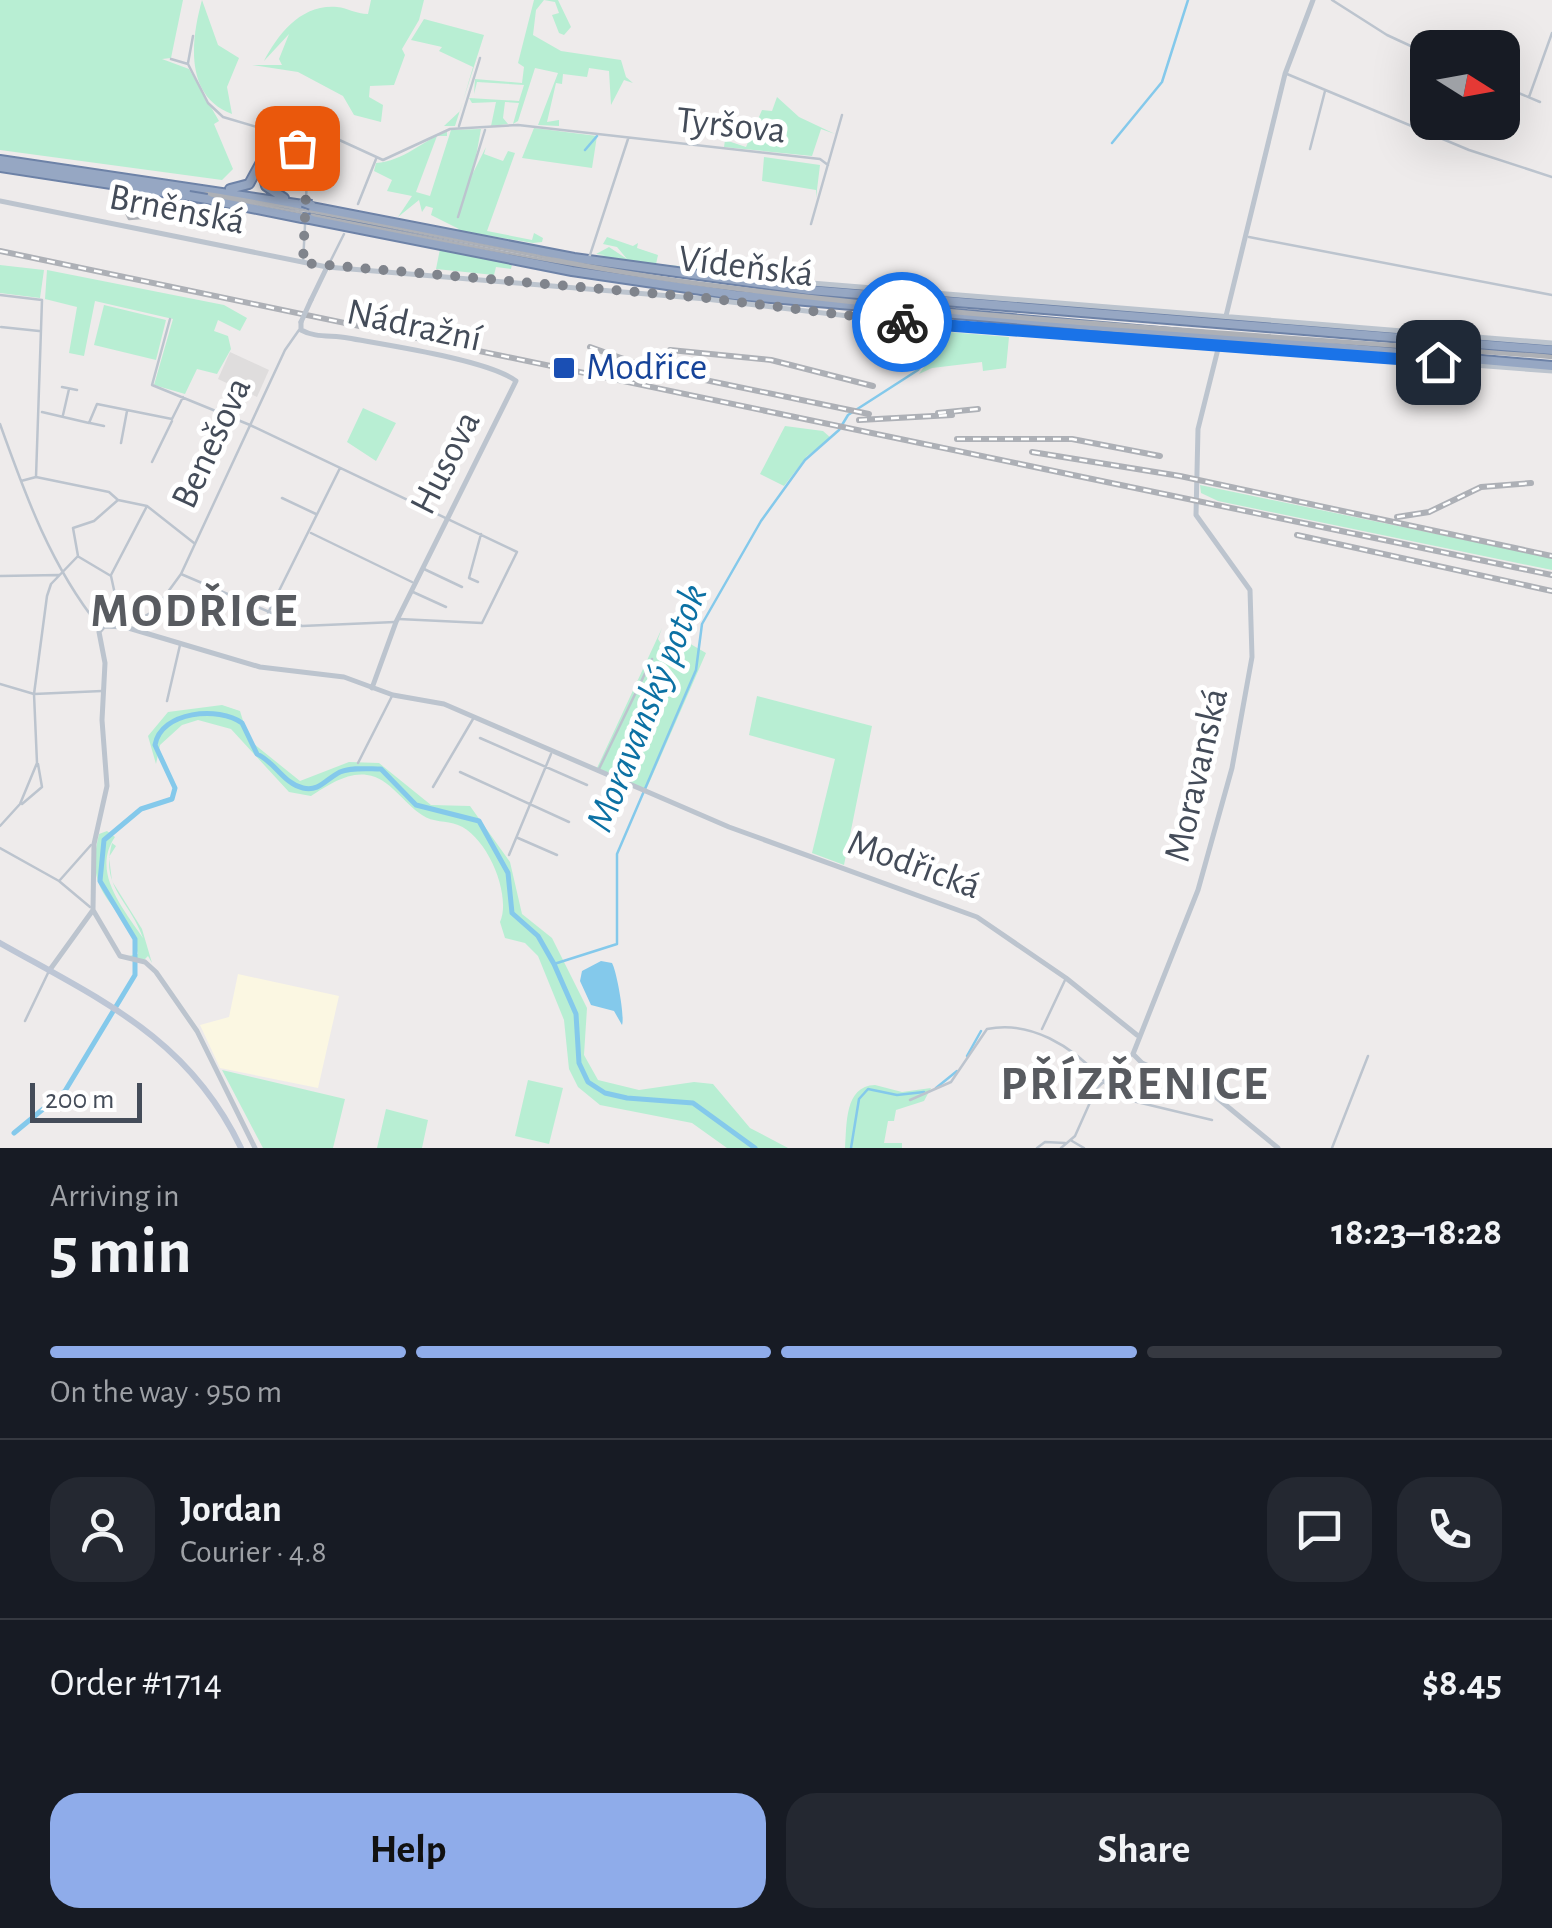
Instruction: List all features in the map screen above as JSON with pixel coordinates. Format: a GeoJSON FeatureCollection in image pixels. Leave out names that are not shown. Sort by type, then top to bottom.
{"type":"FeatureCollection","features":[{"type":"Feature","properties":{"kind":"highway","name":"Vídeňská"},"geometry":{"type":"LineString","coordinates":[[0,161],[310,205],[589,260],[856,294],[1552,346]]}},
{"type":"Feature","properties":{"kind":"highway","name":"Vídeňská"},"geometry":{"type":"LineString","coordinates":[[0,161],[572,271],[854,308],[1552,369]]}},
{"type":"Feature","properties":{"kind":"highway"},"geometry":{"type":"LineString","coordinates":[[200,188],[240,190],[251,182],[261,162]]}},
{"type":"Feature","properties":{"kind":"highway"},"geometry":{"type":"LineString","coordinates":[[261,162],[268,188],[310,205]]}},
{"type":"Feature","properties":{"kind":"highway"},"geometry":{"type":"LineString","coordinates":[[854,308],[882,320]]}},
{"type":"Feature","properties":{"kind":"highway"},"geometry":{"type":"LineString","coordinates":[[1359,356],[1440,357]]}},
{"type":"Feature","properties":{"kind":"main road"},"geometry":{"type":"LineString","coordinates":[[0,943],[124,1014],[193,1070],[217,1102],[241,1148]]}},
{"type":"Feature","properties":{"kind":"street"},"geometry":{"type":"LineString","coordinates":[[1226,316],[1285,74],[1313,0]]}},
{"type":"Feature","properties":{"kind":"street"},"geometry":{"type":"LineString","coordinates":[[1332,0],[1410,44]]}},
{"type":"Feature","properties":{"kind":"street"},"geometry":{"type":"LineString","coordinates":[[1529,97],[1552,34]]}},
{"type":"Feature","properties":{"kind":"street"},"geometry":{"type":"LineString","coordinates":[[194,36],[188,64],[208,103],[223,117],[283,134],[334,138],[376,158],[358,204]]}},
{"type":"Feature","properties":{"kind":"street"},"geometry":{"type":"LineString","coordinates":[[458,127],[480,58]]}},
{"type":"Feature","properties":{"kind":"street"},"geometry":{"type":"LineString","coordinates":[[171,59],[188,64]]}},
{"type":"Feature","properties":{"kind":"street"},"geometry":{"type":"LineString","coordinates":[[1285,74],[1469,150],[1552,177]]}},
{"type":"Feature","properties":{"kind":"street"},"geometry":{"type":"LineString","coordinates":[[1310,149],[1325,90]]}},
{"type":"Feature","properties":{"kind":"street"},"geometry":{"type":"LineString","coordinates":[[1520,93],[1540,102]]}},
{"type":"Feature","properties":{"kind":"street"},"geometry":{"type":"LineString","coordinates":[[811,224],[842,115]]}},
{"type":"Feature","properties":{"kind":"street","name":"Tyršova"},"geometry":{"type":"LineString","coordinates":[[376,158],[393,158],[438,132],[458,127],[518,125],[820,159],[828,164]]}},
{"type":"Feature","properties":{"kind":"street"},"geometry":{"type":"LineString","coordinates":[[458,217],[485,128]]}},
{"type":"Feature","properties":{"kind":"street"},"geometry":{"type":"LineString","coordinates":[[283,134],[283,143],[297,148],[307,163],[303,263]]}},
{"type":"Feature","properties":{"kind":"street"},"geometry":{"type":"LineString","coordinates":[[323,178],[334,138]]}},
{"type":"Feature","properties":{"kind":"street","name":"Tyršova"},"geometry":{"type":"LineString","coordinates":[[589,260],[628,139]]}},
{"type":"Feature","properties":{"kind":"street","name":"Brněnská"},"geometry":{"type":"LineString","coordinates":[[261,162],[270,148],[283,143]]}},
{"type":"Feature","properties":{"kind":"street","name":"Brněnská"},"geometry":{"type":"LineString","coordinates":[[0,201],[327,267],[706,298],[882,320]]}},
{"type":"Feature","properties":{"kind":"street"},"geometry":{"type":"LineString","coordinates":[[327,267],[344,234]]}},
{"type":"Feature","properties":{"kind":"street"},"geometry":{"type":"LineString","coordinates":[[1246,236],[1474,284],[1552,295]]}},
{"type":"Feature","properties":{"kind":"street","name":"Benešova"},"geometry":{"type":"LineString","coordinates":[[125,627],[154,612],[181,574],[327,267]]}},
{"type":"Feature","properties":{"kind":"street","name":"Vídeňská"},"geometry":{"type":"LineString","coordinates":[[689,274],[797,276],[1552,346]]}},
{"type":"Feature","properties":{"kind":"street"},"geometry":{"type":"LineString","coordinates":[[0,295],[42,300],[36,477]]}},
{"type":"Feature","properties":{"kind":"street"},"geometry":{"type":"LineString","coordinates":[[170,319],[152,386],[184,395],[250,425],[450,516],[517,552],[482,623],[397,620],[314,627],[268,613],[181,574]]}},
{"type":"Feature","properties":{"kind":"street","name":"Vídeňská"},"geometry":{"type":"LineString","coordinates":[[882,320],[1552,369]]}},
{"type":"Feature","properties":{"kind":"street","name":"Nádražní"},"geometry":{"type":"LineString","coordinates":[[300,326],[310,334],[346,337],[486,368],[516,381]]}},
{"type":"Feature","properties":{"kind":"street"},"geometry":{"type":"LineString","coordinates":[[2,327],[40,331]]}},
{"type":"Feature","properties":{"kind":"street","name":"Moravanská"},"geometry":{"type":"LineString","coordinates":[[1133,1054],[1137,1035],[1198,890],[1228,786],[1252,657],[1250,590],[1196,515],[1198,429],[1219,345]]}},
{"type":"Feature","properties":{"kind":"street","name":"Husova"},"geometry":{"type":"LineString","coordinates":[[372,688],[397,620],[516,381]]}},
{"type":"Feature","properties":{"kind":"street"},"geometry":{"type":"LineString","coordinates":[[62,387],[77,390]]}},
{"type":"Feature","properties":{"kind":"street"},"geometry":{"type":"LineString","coordinates":[[63,416],[69,388]]}},
{"type":"Feature","properties":{"kind":"street"},"geometry":{"type":"LineString","coordinates":[[152,462],[184,395]]}},
{"type":"Feature","properties":{"kind":"street"},"geometry":{"type":"LineString","coordinates":[[89,423],[96,404],[172,419]]}},
{"type":"Feature","properties":{"kind":"street"},"geometry":{"type":"LineString","coordinates":[[121,443],[128,410]]}},
{"type":"Feature","properties":{"kind":"street"},"geometry":{"type":"LineString","coordinates":[[39,412],[104,426]]}},
{"type":"Feature","properties":{"kind":"street"},"geometry":{"type":"LineString","coordinates":[[0,424],[60,574],[100,628],[104,691],[107,786],[94,844],[94,910],[50,971],[26,1021]]}},
{"type":"Feature","properties":{"kind":"street"},"geometry":{"type":"LineString","coordinates":[[268,613],[340,466]]}},
{"type":"Feature","properties":{"kind":"street"},"geometry":{"type":"LineString","coordinates":[[21,481],[36,477],[109,492],[118,500],[148,506],[195,544]]}},
{"type":"Feature","properties":{"kind":"street"},"geometry":{"type":"LineString","coordinates":[[282,498],[317,515]]}},
{"type":"Feature","properties":{"kind":"street"},"geometry":{"type":"LineString","coordinates":[[78,556],[74,526],[94,521],[118,500]]}},
{"type":"Feature","properties":{"kind":"street"},"geometry":{"type":"LineString","coordinates":[[114,626],[117,604],[111,576],[148,506]]}},
{"type":"Feature","properties":{"kind":"street"},"geometry":{"type":"LineString","coordinates":[[309,532],[416,584]]}},
{"type":"Feature","properties":{"kind":"street"},"geometry":{"type":"LineString","coordinates":[[478,582],[469,578],[482,532]]}},
{"type":"Feature","properties":{"kind":"street"},"geometry":{"type":"LineString","coordinates":[[0,826],[42,786],[34,694],[43,612],[51,584],[78,556]]}},
{"type":"Feature","properties":{"kind":"street"},"geometry":{"type":"LineString","coordinates":[[78,556],[111,576]]}},
{"type":"Feature","properties":{"kind":"street","name":"Husova"},"geometry":{"type":"LineString","coordinates":[[423,569],[462,587]]}},
{"type":"Feature","properties":{"kind":"street"},"geometry":{"type":"LineString","coordinates":[[0,576],[60,574]]}},
{"type":"Feature","properties":{"kind":"street"},"geometry":{"type":"LineString","coordinates":[[412,592],[446,607]]}},
{"type":"Feature","properties":{"kind":"street","name":"Modřická"},"geometry":{"type":"LineString","coordinates":[[100,628],[125,627],[260,667],[344,678],[393,695],[444,704],[643,791],[977,917],[1066,978],[1137,1035]]}},
{"type":"Feature","properties":{"kind":"street"},"geometry":{"type":"LineString","coordinates":[[166,701],[181,644]]}},
{"type":"Feature","properties":{"kind":"street"},"geometry":{"type":"LineString","coordinates":[[598,772],[652,659]]}},
{"type":"Feature","properties":{"kind":"street"},"geometry":{"type":"LineString","coordinates":[[0,684],[34,694],[104,691]]}},
{"type":"Feature","properties":{"kind":"street"},"geometry":{"type":"LineString","coordinates":[[358,764],[393,695]]}},
{"type":"Feature","properties":{"kind":"street"},"geometry":{"type":"LineString","coordinates":[[433,787],[474,718]]}},
{"type":"Feature","properties":{"kind":"street"},"geometry":{"type":"LineString","coordinates":[[480,738],[587,785]]}},
{"type":"Feature","properties":{"kind":"street"},"geometry":{"type":"LineString","coordinates":[[509,855],[551,754]]}},
{"type":"Feature","properties":{"kind":"street"},"geometry":{"type":"LineString","coordinates":[[20,804],[37,763]]}},
{"type":"Feature","properties":{"kind":"street"},"geometry":{"type":"LineString","coordinates":[[460,772],[569,822]]}},
{"type":"Feature","properties":{"kind":"street"},"geometry":{"type":"LineString","coordinates":[[516,838],[557,855]]}},
{"type":"Feature","properties":{"kind":"street"},"geometry":{"type":"LineString","coordinates":[[59,882],[94,844]]}},
{"type":"Feature","properties":{"kind":"street"},"geometry":{"type":"LineString","coordinates":[[0,848],[59,882],[94,910],[110,943],[130,960],[142,961],[156,972],[197,1032],[256,1148]]}},
{"type":"Feature","properties":{"kind":"street"},"geometry":{"type":"LineString","coordinates":[[910,1100],[951,1082],[987,1029],[1014,1028],[1035,1035],[1066,978]]}},
{"type":"Feature","properties":{"kind":"street"},"geometry":{"type":"LineString","coordinates":[[1041,1030],[1104,1081],[1116,1097],[1212,1120]]}},
{"type":"Feature","properties":{"kind":"street"},"geometry":{"type":"LineString","coordinates":[[1061,1148],[1069,1142],[1096,1088],[1133,1054],[1142,1063],[1211,1092],[1278,1148]]}},
{"type":"Feature","properties":{"kind":"street"},"geometry":{"type":"LineString","coordinates":[[1332,1148],[1368,1056]]}},
{"type":"Feature","properties":{"kind":"street"},"geometry":{"type":"LineString","coordinates":[[1037,1148],[1045,1142],[1069,1142],[1080,1147]]}},
{"type":"Feature","properties":{"kind":"shaded area"},"geometry":{"type":"Polygon","coordinates":[[[230,352],[269,370],[257,397],[218,379],[230,352]]]}},
{"type":"Feature","properties":{"kind":"shaded area"},"geometry":{"type":"Polygon","coordinates":[[[238,974],[339,996],[318,1088],[220,1068],[200,1025],[229,1017],[238,974]]]}},
{"type":"Feature","properties":{"kind":"green space"},"geometry":{"type":"Polygon","coordinates":[[[0,0],[183,0],[171,58],[162,59],[189,69],[219,121],[214,124],[233,169],[222,180],[0,150],[0,0]]]}},
{"type":"Feature","properties":{"kind":"green space"},"geometry":{"type":"Polygon","coordinates":[[[202,0],[218,45],[239,58],[227,87],[232,114],[216,106],[199,81],[194,49],[202,0]]]}},
{"type":"Feature","properties":{"kind":"green space"},"geometry":{"type":"Polygon","coordinates":[[[371,0],[424,0],[419,20],[402,49],[405,55],[394,85],[370,86],[369,97],[383,105],[381,122],[354,115],[343,96],[298,72],[252,65],[282,65],[279,59],[289,34],[264,61],[284,31],[312,10],[337,7],[368,14],[371,0]]]}},
{"type":"Feature","properties":{"kind":"green space"},"geometry":{"type":"Polygon","coordinates":[[[534,0],[544,0],[536,10],[533,35],[561,51],[621,60],[626,77],[633,83],[624,80],[611,105],[609,71],[589,68],[587,77],[563,74],[562,84],[556,83],[547,122],[559,120],[559,126],[538,125],[558,73],[535,68],[518,121],[513,124],[519,103],[505,102],[503,118],[508,124],[491,126],[496,102],[472,103],[469,98],[519,101],[524,85],[477,82],[474,94],[475,79],[522,83],[524,67],[518,63],[534,0]]]}},
{"type":"Feature","properties":{"kind":"green space"},"geometry":{"type":"Polygon","coordinates":[[[544,0],[558,0],[571,27],[564,35],[559,33],[552,15],[559,13],[555,2],[544,0]]]}},
{"type":"Feature","properties":{"kind":"green space"},"geometry":{"type":"Polygon","coordinates":[[[424,19],[484,35],[463,102],[473,67],[439,51],[442,47],[411,40],[424,19]]]}},
{"type":"Feature","properties":{"kind":"green space"},"geometry":{"type":"Polygon","coordinates":[[[777,97],[799,117],[835,134],[821,129],[812,156],[724,147],[725,140],[746,147],[762,110],[772,111],[777,97]]]}},
{"type":"Feature","properties":{"kind":"green space"},"geometry":{"type":"Polygon","coordinates":[[[460,111],[455,126],[444,126],[460,111]]]}},
{"type":"Feature","properties":{"kind":"green space"},"geometry":{"type":"Polygon","coordinates":[[[534,128],[597,136],[592,168],[522,158],[534,128]]]}},
{"type":"Feature","properties":{"kind":"green space"},"geometry":{"type":"Polygon","coordinates":[[[481,129],[473,173],[486,147],[484,154],[503,161],[508,151],[515,153],[487,231],[532,240],[534,233],[543,238],[542,242],[533,243],[473,233],[582,253],[456,230],[459,229],[431,215],[433,208],[426,206],[422,212],[419,200],[398,217],[412,196],[387,191],[392,180],[374,171],[376,163],[404,155],[438,135],[447,131],[447,136],[437,136],[416,192],[430,196],[451,130],[481,129]]]}},
{"type":"Feature","properties":{"kind":"green space"},"geometry":{"type":"Polygon","coordinates":[[[764,157],[820,165],[816,198],[816,190],[762,181],[764,157]]]}},
{"type":"Feature","properties":{"kind":"green space"},"geometry":{"type":"Polygon","coordinates":[[[607,237],[633,246],[638,243],[637,248],[658,255],[656,264],[771,274],[715,274],[596,256],[605,255],[596,254],[609,247],[627,259],[617,247],[603,244],[607,237]]]}},
{"type":"Feature","properties":{"kind":"green space"},"geometry":{"type":"Polygon","coordinates":[[[440,249],[512,264],[511,269],[496,267],[494,275],[436,269],[440,249]]]}},
{"type":"Feature","properties":{"kind":"green space"},"geometry":{"type":"Polygon","coordinates":[[[0,265],[44,270],[40,298],[0,293],[0,265]]]}},
{"type":"Feature","properties":{"kind":"green space"},"geometry":{"type":"Polygon","coordinates":[[[47,270],[224,305],[247,318],[240,331],[218,320],[214,331],[228,336],[231,349],[217,374],[197,369],[185,394],[154,385],[173,319],[95,301],[84,356],[69,353],[77,307],[45,299],[47,270]]]}},
{"type":"Feature","properties":{"kind":"green space"},"geometry":{"type":"Polygon","coordinates":[[[104,305],[166,320],[156,360],[94,345],[104,305]]]}},
{"type":"Feature","properties":{"kind":"green space"},"geometry":{"type":"Polygon","coordinates":[[[949,332],[1009,337],[1006,368],[983,371],[982,362],[932,368],[919,374],[949,332]]]}},
{"type":"Feature","properties":{"kind":"green space"},"geometry":{"type":"Polygon","coordinates":[[[363,408],[396,423],[376,461],[347,442],[363,408]]]}},
{"type":"Feature","properties":{"kind":"green space"},"geometry":{"type":"Polygon","coordinates":[[[785,426],[823,431],[831,438],[807,456],[784,486],[760,474],[785,426]]]}},
{"type":"Feature","properties":{"kind":"green space"},"geometry":{"type":"Polygon","coordinates":[[[1200,485],[1552,558],[1552,570],[1218,501],[1201,493],[1200,485]]]}},
{"type":"Feature","properties":{"kind":"green space"},"geometry":{"type":"Polygon","coordinates":[[[662,628],[658,639],[662,645],[670,646],[675,635],[706,653],[646,790],[597,768],[662,628]]]}},
{"type":"Feature","properties":{"kind":"green space"},"geometry":{"type":"Polygon","coordinates":[[[757,696],[872,726],[844,865],[812,853],[835,759],[749,735],[757,696]]]}},
{"type":"Feature","properties":{"kind":"green space"},"geometry":{"type":"Polygon","coordinates":[[[222,705],[240,711],[249,740],[300,781],[349,762],[379,763],[431,805],[470,806],[510,862],[522,914],[552,938],[587,1008],[584,1055],[598,1080],[639,1090],[694,1082],[713,1084],[750,1128],[788,1148],[727,1148],[692,1123],[600,1105],[578,1087],[569,1069],[564,1020],[538,956],[525,943],[505,938],[500,922],[500,882],[487,853],[469,831],[453,823],[426,818],[383,781],[367,775],[345,778],[311,796],[289,792],[231,729],[198,720],[182,725],[160,745],[156,764],[148,736],[168,712],[222,705]]]}},
{"type":"Feature","properties":{"kind":"green space"},"geometry":{"type":"Polygon","coordinates":[[[107,831],[115,837],[106,863],[112,889],[143,938],[113,882],[142,929],[152,963],[148,956],[144,960],[129,956],[138,954],[132,936],[100,887],[95,856],[99,834],[107,831]]]}},
{"type":"Feature","properties":{"kind":"green space"},"geometry":{"type":"Polygon","coordinates":[[[222,1070],[345,1099],[333,1148],[263,1148],[222,1070]]]}},
{"type":"Feature","properties":{"kind":"green space"},"geometry":{"type":"Polygon","coordinates":[[[528,1080],[563,1088],[549,1144],[515,1136],[528,1080]]]}},
{"type":"Feature","properties":{"kind":"green space"},"geometry":{"type":"Polygon","coordinates":[[[875,1085],[902,1092],[931,1088],[924,1101],[896,1110],[894,1121],[888,1121],[884,1143],[902,1143],[902,1148],[845,1148],[852,1099],[865,1087],[875,1085]]]}},
{"type":"Feature","properties":{"kind":"green space"},"geometry":{"type":"Polygon","coordinates":[[[386,1109],[428,1120],[422,1148],[377,1148],[386,1109]]]}},
{"type":"Feature","properties":{"kind":"water"},"geometry":{"type":"Polygon","coordinates":[[[601,961],[612,963],[614,968],[622,1025],[614,1011],[591,1005],[580,981],[582,971],[601,961]]]}},
{"type":"Feature","properties":{"kind":"waterway","name":"Moravanský potok"},"geometry":{"type":"LineString","coordinates":[[1112,143],[1162,82],[1188,0]]}},
{"type":"Feature","properties":{"kind":"waterway"},"geometry":{"type":"LineString","coordinates":[[585,150],[597,136]]}},
{"type":"Feature","properties":{"kind":"waterway","name":"Moravanský potok"},"geometry":{"type":"LineString","coordinates":[[554,964],[617,944],[617,854],[696,670],[702,624],[761,521],[805,460],[839,430],[848,415],[918,370],[945,333]]}},
{"type":"Feature","properties":{"kind":"waterway"},"geometry":{"type":"LineString","coordinates":[[14,1133],[65,1091],[135,975],[135,939],[100,881],[104,840],[141,809],[172,799],[175,788],[155,745],[168,725],[192,715],[220,714],[242,723],[257,754],[296,786],[314,788],[345,770],[381,769],[416,805],[479,821],[508,873],[512,913],[538,936],[576,1014],[579,1063],[588,1082],[605,1093],[627,1098],[693,1103],[755,1148]]}},
{"type":"Feature","properties":{"kind":"waterway"},"geometry":{"type":"LineString","coordinates":[[967,1056],[981,1031]]}},
{"type":"Feature","properties":{"kind":"waterway"},"geometry":{"type":"LineString","coordinates":[[936,1088],[957,1071]]}},
{"type":"Feature","properties":{"kind":"waterway"},"geometry":{"type":"LineString","coordinates":[[851,1148],[859,1099],[868,1089],[897,1095],[924,1092]]}},
{"type":"Feature","properties":{"kind":"tram line"},"geometry":{"type":"LineString","coordinates":[[1552,356],[1025,317],[815,297],[584,264],[206,193],[179,210],[138,195],[127,199],[123,207],[129,219],[178,215],[209,195],[582,266],[813,299],[1024,319],[1552,358]]}},
{"type":"Feature","properties":{"kind":"railway"},"geometry":{"type":"LineString","coordinates":[[0,251],[1552,575]]}},
{"type":"Feature","properties":{"kind":"railway"},"geometry":{"type":"LineString","coordinates":[[590,347],[652,369],[869,414]]}},
{"type":"Feature","properties":{"kind":"railway"},"geometry":{"type":"LineString","coordinates":[[670,350],[771,360],[873,386]]}},
{"type":"Feature","properties":{"kind":"railway"},"geometry":{"type":"LineString","coordinates":[[938,413],[978,409]]}},
{"type":"Feature","properties":{"kind":"railway"},"geometry":{"type":"LineString","coordinates":[[859,420],[952,415]]}},
{"type":"Feature","properties":{"kind":"railway"},"geometry":{"type":"LineString","coordinates":[[957,439],[1072,439],[1160,456]]}},
{"type":"Feature","properties":{"kind":"railway"},"geometry":{"type":"LineString","coordinates":[[1032,452],[1180,476],[1552,556]]}},
{"type":"Feature","properties":{"kind":"railway"},"geometry":{"type":"LineString","coordinates":[[1397,517],[1429,512],[1481,487],[1531,483]]}},
{"type":"Feature","properties":{"kind":"railway"},"geometry":{"type":"LineString","coordinates":[[1297,535],[1552,591]]}},
{"type":"Feature","properties":{"kind":"way so far"},"geometry":{"type":"LineString","coordinates":[[297,148],[307,163],[303,263],[706,298],[902,322]]}},
{"type":"Feature","properties":{"kind":"place","name":"Modřice"},"geometry":{"type":"Point","coordinates":[564,368]}},
{"type":"Feature","properties":{"kind":"district","name":"MODŘICE"},"geometry":{"type":"Point","coordinates":[195,612]}},
{"type":"Feature","properties":{"kind":"district","name":"PŘÍZŘENICE"},"geometry":{"type":"Point","coordinates":[1135,1085]}},
{"type":"Feature","properties":{"kind":"route"},"geometry":{"type":"LineString","coordinates":[[902,322],[1438,362]]}}]}
